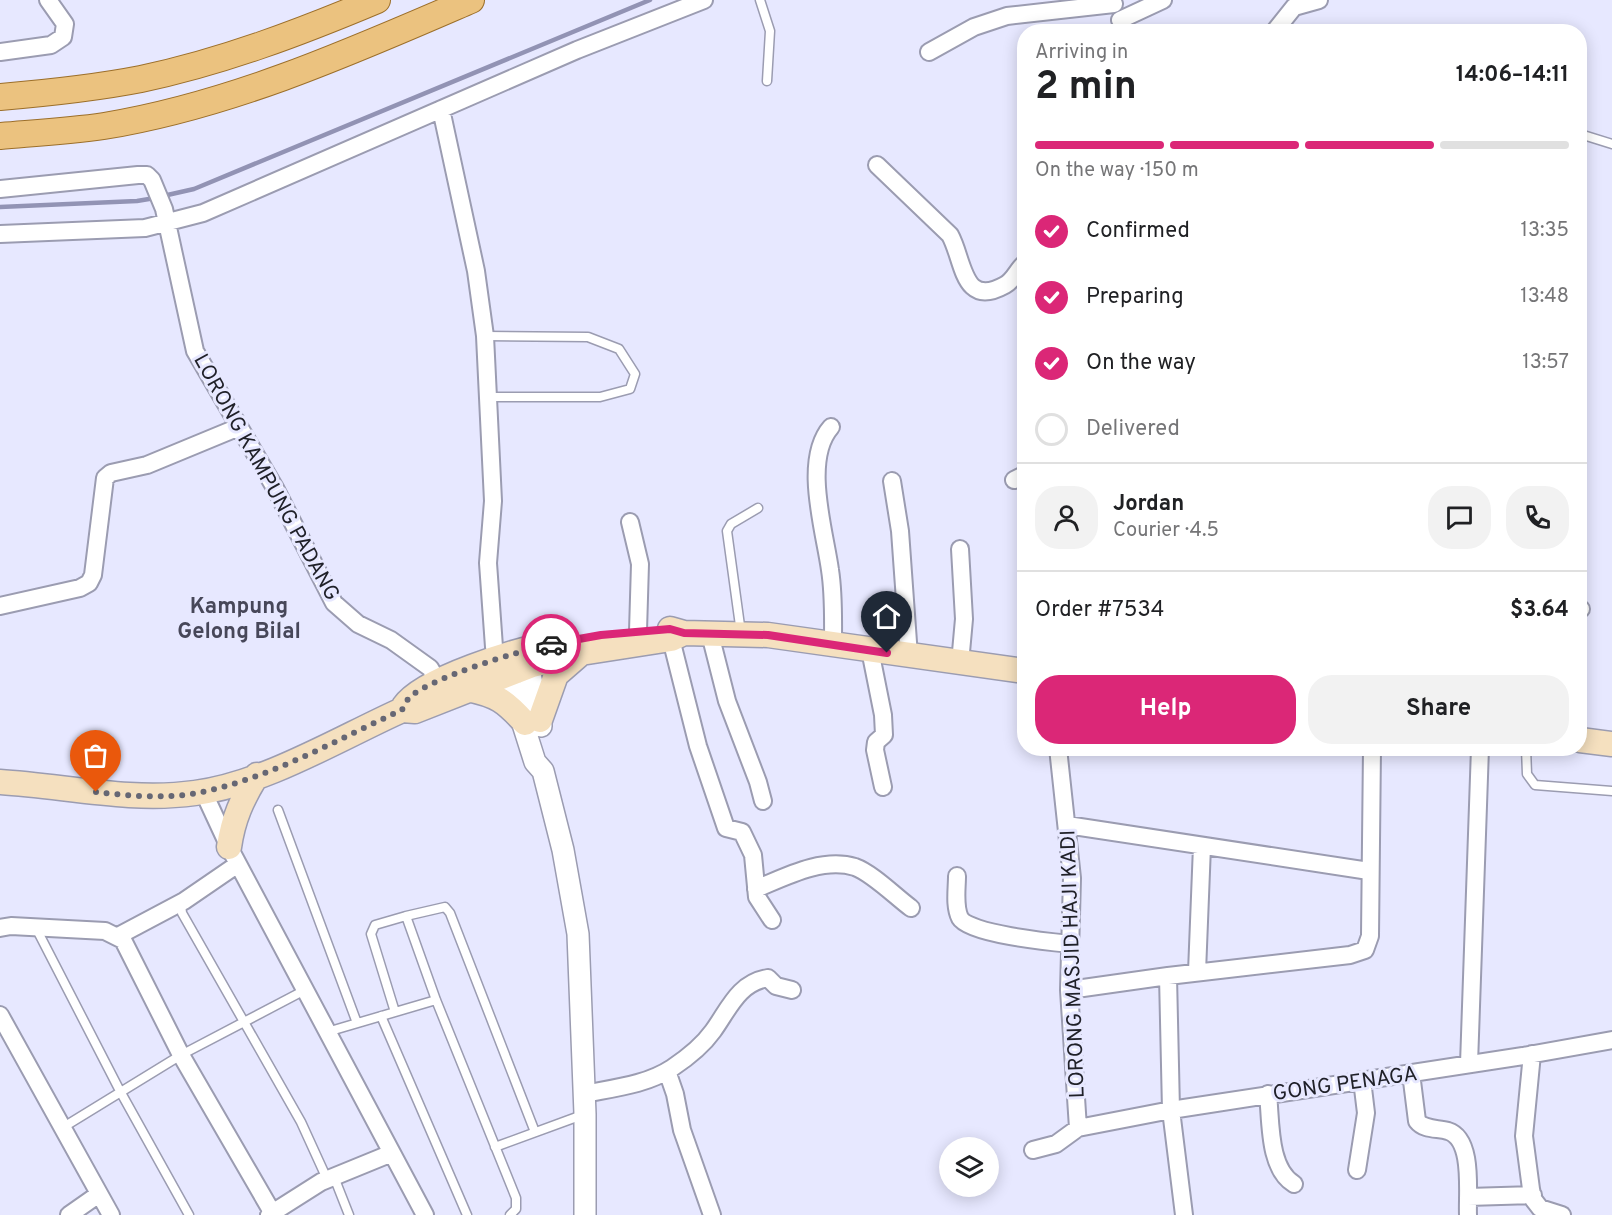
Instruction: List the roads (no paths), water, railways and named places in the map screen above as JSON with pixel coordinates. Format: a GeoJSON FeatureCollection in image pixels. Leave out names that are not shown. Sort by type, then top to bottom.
{"type":"FeatureCollection","features":[{"type":"Feature","properties":{"kind":"main road"},"geometry":{"type":"LineString","coordinates":[[0,97],[99,86],[179,70],[305,30],[377,0]]}},
{"type":"Feature","properties":{"kind":"main road"},"geometry":{"type":"LineString","coordinates":[[0,136],[105,126],[192,105],[324,63],[471,0]]}},
{"type":"Feature","properties":{"kind":"main road"},"geometry":{"type":"LineString","coordinates":[[402,710],[410,697],[438,682],[515,661],[573,639],[670,629],[678,636]]}},
{"type":"Feature","properties":{"kind":"main road"},"geometry":{"type":"LineString","coordinates":[[0,782],[116,794],[170,795],[203,791],[257,775],[402,710],[415,711],[467,689],[515,661],[581,653],[678,636],[728,634],[833,644],[1017,670]]}},
{"type":"Feature","properties":{"kind":"main road"},"geometry":{"type":"LineString","coordinates":[[467,689],[495,696],[532,722],[556,675],[569,661],[581,653]]}},
{"type":"Feature","properties":{"kind":"main road"},"geometry":{"type":"LineString","coordinates":[[1587,741],[1612,744]]}},
{"type":"Feature","properties":{"kind":"main road"},"geometry":{"type":"LineString","coordinates":[[233,855],[233,823],[240,802],[257,775]]}},
{"type":"Feature","properties":{"kind":"street"},"geometry":{"type":"LineString","coordinates":[[0,52],[51,45],[63,37],[65,24],[48,0]]}},
{"type":"Feature","properties":{"kind":"street"},"geometry":{"type":"LineString","coordinates":[[0,234],[83,232],[165,216],[203,213],[441,109],[704,0]]}},
{"type":"Feature","properties":{"kind":"street"},"geometry":{"type":"LineString","coordinates":[[1125,24],[1163,0]]}},
{"type":"Feature","properties":{"kind":"street"},"geometry":{"type":"LineString","coordinates":[[1280,24],[1294,7],[1318,0]]}},
{"type":"Feature","properties":{"kind":"street"},"geometry":{"type":"LineString","coordinates":[[929,52],[974,27],[1007,16],[1113,2],[1121,24]]}},
{"type":"Feature","properties":{"kind":"street"},"geometry":{"type":"LineString","coordinates":[[441,109],[476,271],[485,336],[493,501],[488,563],[494,647],[515,661],[532,722],[535,762],[543,771],[563,850],[578,934],[585,1215]]}},
{"type":"Feature","properties":{"kind":"street"},"geometry":{"type":"LineString","coordinates":[[877,165],[950,236],[970,286],[977,290],[1005,285],[1017,272]]}},
{"type":"Feature","properties":{"kind":"street","name":"LORONG KAMPUNG PADANG"},"geometry":{"type":"LineString","coordinates":[[0,189],[138,175],[147,175],[156,185],[195,351],[275,488],[334,603],[358,624],[391,640],[430,668],[438,682]]}},
{"type":"Feature","properties":{"kind":"street"},"geometry":{"type":"LineString","coordinates":[[0,606],[80,588],[89,583],[93,575],[105,478],[111,473],[147,465],[239,427]]}},
{"type":"Feature","properties":{"kind":"street"},"geometry":{"type":"LineString","coordinates":[[831,427],[824,434],[819,454],[818,492],[830,570],[833,644]]}},
{"type":"Feature","properties":{"kind":"street"},"geometry":{"type":"LineString","coordinates":[[892,481],[900,531],[909,656]]}},
{"type":"Feature","properties":{"kind":"street"},"geometry":{"type":"LineString","coordinates":[[630,522],[640,564],[638,631]]}},
{"type":"Feature","properties":{"kind":"street"},"geometry":{"type":"LineString","coordinates":[[960,549],[964,620],[960,663]]}},
{"type":"Feature","properties":{"kind":"street"},"geometry":{"type":"LineString","coordinates":[[728,634],[727,701],[763,801]]}},
{"type":"Feature","properties":{"kind":"street"},"geometry":{"type":"LineString","coordinates":[[678,636],[698,746],[720,813],[726,828],[742,832],[750,844],[759,904],[772,920]]}},
{"type":"Feature","properties":{"kind":"street"},"geometry":{"type":"LineString","coordinates":[[870,650],[885,727],[884,735],[876,742],[874,750],[883,787]]}},
{"type":"Feature","properties":{"kind":"street","name":"LORONG MASJID HAJI KADI"},"geometry":{"type":"LineString","coordinates":[[1033,1150],[1051,1146],[1078,1128],[1069,990],[1072,878],[1059,756]]}},
{"type":"Feature","properties":{"kind":"street"},"geometry":{"type":"LineString","coordinates":[[1069,990],[1197,972],[1350,955],[1365,950],[1370,936],[1372,756]]}},
{"type":"Feature","properties":{"kind":"street"},"geometry":{"type":"LineString","coordinates":[[1469,1064],[1480,756]]}},
{"type":"Feature","properties":{"kind":"street"},"geometry":{"type":"LineString","coordinates":[[203,791],[233,855],[425,1215]]}},
{"type":"Feature","properties":{"kind":"street"},"geometry":{"type":"LineString","coordinates":[[1067,825],[1369,871]]}},
{"type":"Feature","properties":{"kind":"street"},"geometry":{"type":"LineString","coordinates":[[1197,972],[1202,846]]}},
{"type":"Feature","properties":{"kind":"street"},"geometry":{"type":"LineString","coordinates":[[118,936],[184,902],[233,855]]}},
{"type":"Feature","properties":{"kind":"street"},"geometry":{"type":"LineString","coordinates":[[756,889],[809,868],[850,867],[861,870],[911,908]]}},
{"type":"Feature","properties":{"kind":"street"},"geometry":{"type":"LineString","coordinates":[[957,876],[957,906],[960,916],[966,923],[999,934],[1071,944]]}},
{"type":"Feature","properties":{"kind":"street"},"geometry":{"type":"LineString","coordinates":[[0,928],[105,931],[123,940],[181,1054],[271,1214],[331,1178],[392,1153]]}},
{"type":"Feature","properties":{"kind":"street"},"geometry":{"type":"LineString","coordinates":[[1168,976],[1171,1110],[1184,1215]]}},
{"type":"Feature","properties":{"kind":"street"},"geometry":{"type":"LineString","coordinates":[[584,1104],[667,1071],[700,1046],[713,1032],[737,995],[748,985],[768,978],[776,986],[792,990]]}},
{"type":"Feature","properties":{"kind":"street"},"geometry":{"type":"LineString","coordinates":[[0,1016],[111,1215]]}},
{"type":"Feature","properties":{"kind":"street","name":"GONG PENAGA"},"geometry":{"type":"LineString","coordinates":[[1078,1128],[1268,1094],[1612,1040]]}},
{"type":"Feature","properties":{"kind":"street"},"geometry":{"type":"LineString","coordinates":[[1532,1054],[1524,1136],[1533,1195],[1540,1208],[1562,1215]]}},
{"type":"Feature","properties":{"kind":"street"},"geometry":{"type":"LineString","coordinates":[[667,1071],[675,1094],[682,1130],[712,1215]]}},
{"type":"Feature","properties":{"kind":"street"},"geometry":{"type":"LineString","coordinates":[[1411,1073],[1417,1121],[1424,1127],[1454,1134],[1463,1145],[1468,1215]]}},
{"type":"Feature","properties":{"kind":"street"},"geometry":{"type":"LineString","coordinates":[[1357,1170],[1366,1113],[1362,1080]]}},
{"type":"Feature","properties":{"kind":"street"},"geometry":{"type":"LineString","coordinates":[[1268,1094],[1277,1159],[1284,1176],[1294,1184]]}},
{"type":"Feature","properties":{"kind":"street"},"geometry":{"type":"LineString","coordinates":[[69,1215],[99,1194]]}},
{"type":"Feature","properties":{"kind":"street"},"geometry":{"type":"LineString","coordinates":[[1468,1197],[1533,1195]]}},
{"type":"Feature","properties":{"kind":"lane"},"geometry":{"type":"LineString","coordinates":[[760,0],[770,31],[767,81]]}},
{"type":"Feature","properties":{"kind":"lane"},"geometry":{"type":"LineString","coordinates":[[1587,136],[1612,144]]}},
{"type":"Feature","properties":{"kind":"lane"},"geometry":{"type":"LineString","coordinates":[[485,336],[588,337],[619,349],[635,374],[630,389],[600,397],[489,397]]}},
{"type":"Feature","properties":{"kind":"lane"},"geometry":{"type":"LineString","coordinates":[[728,634],[727,531],[731,524],[758,507]]}},
{"type":"Feature","properties":{"kind":"lane"},"geometry":{"type":"LineString","coordinates":[[1526,756],[1527,774],[1535,785],[1612,791]]}},
{"type":"Feature","properties":{"kind":"lane"},"geometry":{"type":"LineString","coordinates":[[278,810],[357,1023]]}},
{"type":"Feature","properties":{"kind":"lane"},"geometry":{"type":"LineString","coordinates":[[184,902],[181,905],[182,913],[301,1122],[349,1215]]}},
{"type":"Feature","properties":{"kind":"lane"},"geometry":{"type":"LineString","coordinates":[[395,1012],[371,934],[375,925],[445,907],[450,913],[535,1132]]}},
{"type":"Feature","properties":{"kind":"lane"},"geometry":{"type":"LineString","coordinates":[[406,916],[436,1000],[516,1198],[516,1209],[510,1215]]}},
{"type":"Feature","properties":{"kind":"lane"},"geometry":{"type":"LineString","coordinates":[[35,928],[120,1092],[189,1215]]}},
{"type":"Feature","properties":{"kind":"lane"},"geometry":{"type":"LineString","coordinates":[[62,1128],[181,1054],[305,990]]}},
{"type":"Feature","properties":{"kind":"lane"},"geometry":{"type":"LineString","coordinates":[[327,1032],[436,1000]]}},
{"type":"Feature","properties":{"kind":"lane"},"geometry":{"type":"LineString","coordinates":[[381,1016],[467,1215]]}},
{"type":"Feature","properties":{"kind":"lane"},"geometry":{"type":"LineString","coordinates":[[495,1147],[535,1132],[584,1104]]}},
{"type":"Feature","properties":{"kind":"waterway"},"geometry":{"type":"LineString","coordinates":[[163,196],[194,189],[650,0]]}},
{"type":"Feature","properties":{"kind":"waterway"},"geometry":{"type":"LineString","coordinates":[[0,207],[137,201],[155,198]]}},
{"type":"Feature","properties":{"kind":"district","name":"Kampung Gelong Bilal"},"geometry":{"type":"Point","coordinates":[239,618]}}]}
